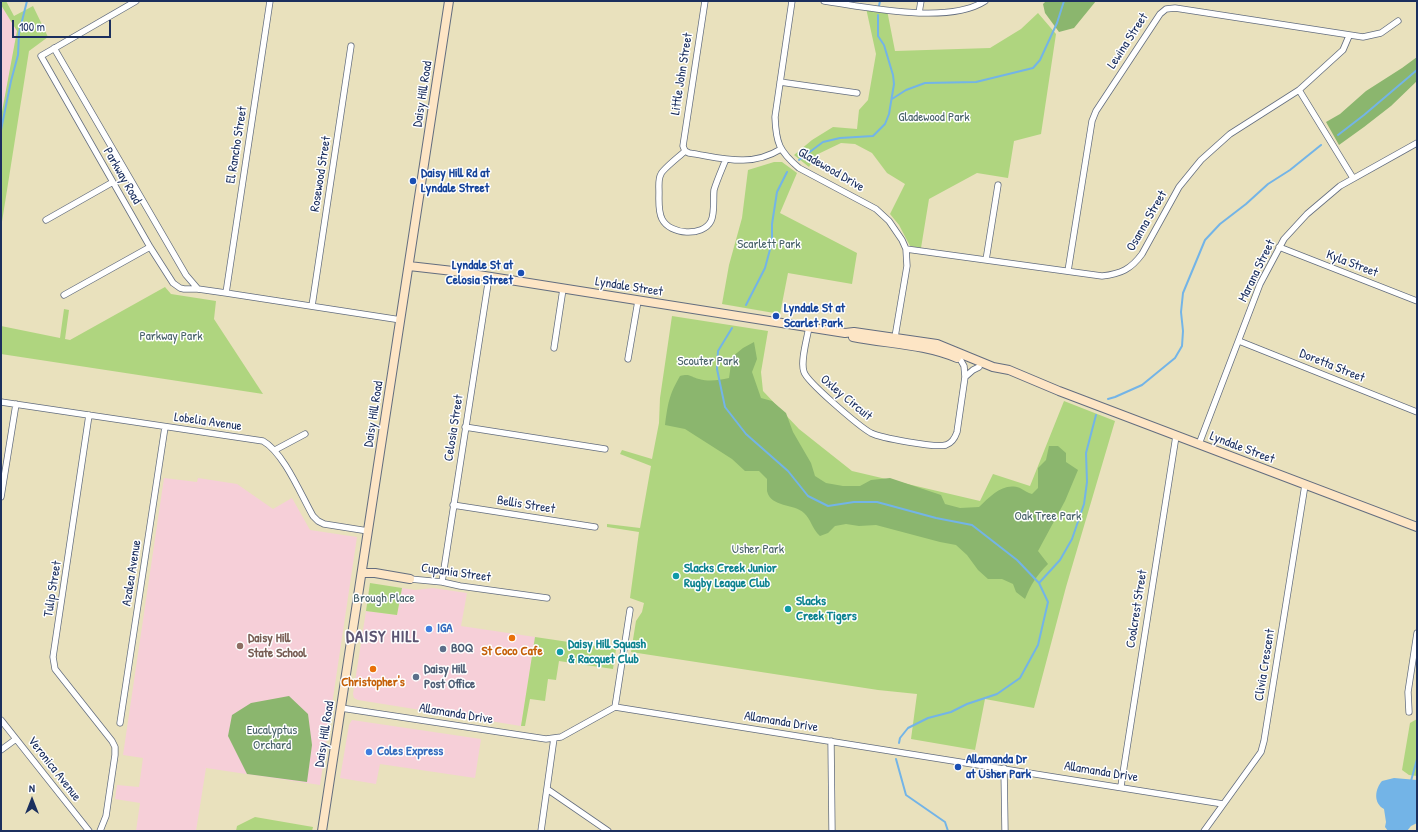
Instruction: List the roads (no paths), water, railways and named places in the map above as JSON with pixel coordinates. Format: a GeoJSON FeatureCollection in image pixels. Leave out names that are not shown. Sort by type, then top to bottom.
{"type":"FeatureCollection","features":[{"type":"Feature","properties":{"kind":"street"},"geometry":{"type":"LineString","coordinates":[[54,48],[136,1]]}},
{"type":"Feature","properties":{"kind":"street","name":"El Rancho Street"},"geometry":{"type":"LineString","coordinates":[[226,293],[270,1]]}},
{"type":"Feature","properties":{"kind":"street","name":"Daisy Hill Road"},"geometry":{"type":"LineString","coordinates":[[322,831],[449,1]]}},
{"type":"Feature","properties":{"kind":"street","name":"Little John Street"},"geometry":{"type":"LineString","coordinates":[[685,151],[683,146],[705,1]]}},
{"type":"Feature","properties":{"kind":"street","name":"Gladewood Drive"},"geometry":{"type":"LineString","coordinates":[[792,1],[775,117],[775,134],[780,149],[788,159],[799,168],[876,209],[889,221],[902,240],[906,249],[907,266],[894,341]]}},
{"type":"Feature","properties":{"kind":"street"},"geometry":{"type":"LineString","coordinates":[[824,1],[899,12],[920,13],[939,13],[962,10],[986,1]]}},
{"type":"Feature","properties":{"kind":"street"},"geometry":{"type":"LineString","coordinates":[[920,13],[921,1]]}},
{"type":"Feature","properties":{"kind":"street","name":"Lewina Street"},"geometry":{"type":"LineString","coordinates":[[1068,271],[1092,121],[1096,111],[1160,14],[1166,9],[1175,8],[1363,37],[1381,33],[1398,21]]}},
{"type":"Feature","properties":{"kind":"street","name":"Osanna Street"},"geometry":{"type":"LineString","coordinates":[[906,249],[1102,276],[1115,274],[1126,270],[1142,254],[1179,187],[1201,160],[1230,134],[1299,90],[1343,50],[1349,36]]}},
{"type":"Feature","properties":{"kind":"street","name":"Rosewood Street"},"geometry":{"type":"LineString","coordinates":[[312,306],[351,46]]}},
{"type":"Feature","properties":{"kind":"street","name":"Parkway Road"},"geometry":{"type":"LineString","coordinates":[[198,289],[186,275],[54,48],[41,56],[150,247],[173,284],[184,289],[198,289],[401,320]]}},
{"type":"Feature","properties":{"kind":"street"},"geometry":{"type":"LineString","coordinates":[[780,82],[857,93]]}},
{"type":"Feature","properties":{"kind":"street"},"geometry":{"type":"LineString","coordinates":[[1299,90],[1353,178]]}},
{"type":"Feature","properties":{"kind":"street","name":"Marana Street"},"geometry":{"type":"LineString","coordinates":[[1199,444],[1260,284],[1284,239],[1307,214],[1340,186],[1417,143]]}},
{"type":"Feature","properties":{"kind":"street"},"geometry":{"type":"LineString","coordinates":[[726,159],[715,189],[711,221],[705,229],[693,232],[677,230],[668,226],[662,220],[659,212],[660,174],[685,151],[726,159],[750,161],[780,149]]}},
{"type":"Feature","properties":{"kind":"street"},"geometry":{"type":"LineString","coordinates":[[46,220],[113,182]]}},
{"type":"Feature","properties":{"kind":"street"},"geometry":{"type":"LineString","coordinates":[[986,260],[998,185]]}},
{"type":"Feature","properties":{"kind":"street"},"geometry":{"type":"LineString","coordinates":[[64,295],[150,247]]}},
{"type":"Feature","properties":{"kind":"street","name":"Kyla Street"},"geometry":{"type":"LineString","coordinates":[[1279,247],[1417,301]]}},
{"type":"Feature","properties":{"kind":"street","name":"Lyndale Street"},"geometry":{"type":"LineString","coordinates":[[409,266],[489,277],[845,333],[854,332],[942,352],[979,367],[997,373],[1007,374],[1059,391]]}},
{"type":"Feature","properties":{"kind":"street","name":"Celosia Street"},"geometry":{"type":"LineString","coordinates":[[442,582],[489,277]]}},
{"type":"Feature","properties":{"kind":"street"},"geometry":{"type":"LineString","coordinates":[[554,348],[563,289]]}},
{"type":"Feature","properties":{"kind":"street"},"geometry":{"type":"LineString","coordinates":[[628,358],[638,301]]}},
{"type":"Feature","properties":{"kind":"street","name":"Oxley Circuit"},"geometry":{"type":"LineString","coordinates":[[808,327],[803,366],[807,379],[860,426],[872,433],[885,437],[937,446],[947,445],[954,440],[957,432],[966,377],[964,366],[960,359]]}},
{"type":"Feature","properties":{"kind":"street","name":"Lyndale Street"},"geometry":{"type":"LineString","coordinates":[[894,341],[946,347],[974,360],[993,367],[1009,370],[1059,391],[1417,527]]}},
{"type":"Feature","properties":{"kind":"street","name":"Doretta Street"},"geometry":{"type":"LineString","coordinates":[[1238,341],[1417,412]]}},
{"type":"Feature","properties":{"kind":"street"},"geometry":{"type":"LineString","coordinates":[[966,377],[973,370],[979,367]]}},
{"type":"Feature","properties":{"kind":"street","name":"Lobelia Avenue"},"geometry":{"type":"LineString","coordinates":[[1,402],[263,441],[275,450],[286,466],[318,521],[324,524],[368,531]]}},
{"type":"Feature","properties":{"kind":"street"},"geometry":{"type":"LineString","coordinates":[[1,498],[16,404]]}},
{"type":"Feature","properties":{"kind":"street","name":"Tulip Street"},"geometry":{"type":"LineString","coordinates":[[89,415],[54,657],[55,669],[112,741],[115,747],[106,816],[100,831]]}},
{"type":"Feature","properties":{"kind":"street","name":"Azalea Avenue"},"geometry":{"type":"LineString","coordinates":[[120,723],[165,427]]}},
{"type":"Feature","properties":{"kind":"street"},"geometry":{"type":"LineString","coordinates":[[465,427],[606,449]]}},
{"type":"Feature","properties":{"kind":"street"},"geometry":{"type":"LineString","coordinates":[[275,450],[304,434]]}},
{"type":"Feature","properties":{"kind":"street","name":"Coolcrest Street"},"geometry":{"type":"LineString","coordinates":[[1121,786],[1176,436]]}},
{"type":"Feature","properties":{"kind":"street","name":"Clivia Crescent"},"geometry":{"type":"LineString","coordinates":[[1204,831],[1261,752],[1305,485]]}},
{"type":"Feature","properties":{"kind":"street","name":"Bellis Street"},"geometry":{"type":"LineString","coordinates":[[453,505],[595,527]]}},
{"type":"Feature","properties":{"kind":"street","name":"Cupania Street"},"geometry":{"type":"LineString","coordinates":[[362,574],[375,573],[546,598]]}},
{"type":"Feature","properties":{"kind":"street"},"geometry":{"type":"LineString","coordinates":[[615,707],[630,610]]}},
{"type":"Feature","properties":{"kind":"street"},"geometry":{"type":"LineString","coordinates":[[1408,712],[1408,692],[1417,634]]}},
{"type":"Feature","properties":{"kind":"street","name":"Allamanda Drive"},"geometry":{"type":"LineString","coordinates":[[341,708],[546,739],[554,738],[574,730],[615,707],[1121,786],[1223,804]]}},
{"type":"Feature","properties":{"kind":"street","name":"Veronica Avenue"},"geometry":{"type":"LineString","coordinates":[[1,720],[89,831]]}},
{"type":"Feature","properties":{"kind":"street"},"geometry":{"type":"LineString","coordinates":[[541,831],[554,738]]}},
{"type":"Feature","properties":{"kind":"street"},"geometry":{"type":"LineString","coordinates":[[1,750],[16,739]]}},
{"type":"Feature","properties":{"kind":"street"},"geometry":{"type":"LineString","coordinates":[[831,741],[832,831]]}},
{"type":"Feature","properties":{"kind":"street"},"geometry":{"type":"LineString","coordinates":[[1004,768],[1005,831]]}},
{"type":"Feature","properties":{"kind":"street"},"geometry":{"type":"LineString","coordinates":[[547,789],[608,831]]}},
{"type":"Feature","properties":{"kind":"water"},"geometry":{"type":"Polygon","coordinates":[[[1394,778],[1417,780],[1417,823],[1411,826],[1407,831],[1388,831],[1385,827],[1386,822],[1384,809],[1378,803],[1376,796],[1382,781],[1394,778]]]}},
{"type":"Feature","properties":{"kind":"waterway"},"geometry":{"type":"LineString","coordinates":[[1,130],[18,55],[19,33],[27,1]]}},
{"type":"Feature","properties":{"kind":"waterway"},"geometry":{"type":"LineString","coordinates":[[879,6],[880,1]]}},
{"type":"Feature","properties":{"kind":"waterway"},"geometry":{"type":"LineString","coordinates":[[892,99],[906,90],[925,83],[976,82],[1033,68],[1040,60],[1057,23],[1064,1]]}},
{"type":"Feature","properties":{"kind":"waterway"},"geometry":{"type":"LineString","coordinates":[[799,160],[823,142],[840,138],[873,136],[885,124],[889,114],[894,84],[893,75],[884,45],[878,36],[878,15]]}},
{"type":"Feature","properties":{"kind":"waterway"},"geometry":{"type":"LineString","coordinates":[[1338,135],[1417,70]]}},
{"type":"Feature","properties":{"kind":"waterway"},"geometry":{"type":"LineString","coordinates":[[1108,399],[1142,385],[1175,358],[1182,346],[1183,331],[1181,312],[1183,293],[1205,240],[1220,224],[1246,204],[1268,184],[1290,170],[1321,145]]}},
{"type":"Feature","properties":{"kind":"waterway"},"geometry":{"type":"LineString","coordinates":[[746,305],[765,268],[772,242],[772,224],[777,192],[787,172]]}},
{"type":"Feature","properties":{"kind":"waterway"},"geometry":{"type":"LineString","coordinates":[[732,328],[718,351],[717,369],[725,407],[746,434],[788,471],[808,496],[828,506],[854,502],[877,502],[936,518],[972,525],[1017,560],[1039,583],[1048,602],[1038,645],[1020,678],[997,694],[967,704],[951,712],[928,718],[908,728],[900,738],[899,743]]}},
{"type":"Feature","properties":{"kind":"waterway"},"geometry":{"type":"LineString","coordinates":[[1039,583],[1060,560],[1072,539],[1084,504],[1087,482],[1086,453],[1096,415]]}},
{"type":"Feature","properties":{"kind":"waterway"},"geometry":{"type":"LineString","coordinates":[[896,759],[906,795],[945,822],[948,831]]}},
{"type":"Feature","properties":{"kind":"waterway"},"geometry":{"type":"LineString","coordinates":[[1411,781],[1417,759]]}},
{"type":"Feature","properties":{"kind":"place","name":"Daisy Hill Rd at Lyndale Street"},"geometry":{"type":"Point","coordinates":[413,181]}},
{"type":"Feature","properties":{"kind":"place","name":"Lyndale St at Celosia Street"},"geometry":{"type":"Point","coordinates":[521,273]}},
{"type":"Feature","properties":{"kind":"place","name":"Lyndale St at Scarlet Park"},"geometry":{"type":"Point","coordinates":[776,316]}},
{"type":"Feature","properties":{"kind":"place","name":"Slacks Creek Junior Rugby League Club"},"geometry":{"type":"Point","coordinates":[676,576]}},
{"type":"Feature","properties":{"kind":"place","name":"Slacks Creek Tigers"},"geometry":{"type":"Point","coordinates":[788,609]}},
{"type":"Feature","properties":{"kind":"place","name":"IGA"},"geometry":{"type":"Point","coordinates":[429,629]}},
{"type":"Feature","properties":{"kind":"place","name":"St Coco Cafe"},"geometry":{"type":"Point","coordinates":[512,638]}},
{"type":"Feature","properties":{"kind":"place","name":"Daisy Hill State School"},"geometry":{"type":"Point","coordinates":[240,646]}},
{"type":"Feature","properties":{"kind":"place","name":"BOQ"},"geometry":{"type":"Point","coordinates":[443,649]}},
{"type":"Feature","properties":{"kind":"place","name":"Daisy Hill Squash & Racquet Club"},"geometry":{"type":"Point","coordinates":[560,652]}},
{"type":"Feature","properties":{"kind":"place","name":"Christopher's"},"geometry":{"type":"Point","coordinates":[373,669]}},
{"type":"Feature","properties":{"kind":"place","name":"Daisy Hill Post Office"},"geometry":{"type":"Point","coordinates":[416,677]}},
{"type":"Feature","properties":{"kind":"place","name":"Coles Express"},"geometry":{"type":"Point","coordinates":[369,752]}},
{"type":"Feature","properties":{"kind":"place","name":"Allamanda Dr at Usher Park"},"geometry":{"type":"Point","coordinates":[958,767]}},
{"type":"Feature","properties":{"kind":"district","name":"DAISY HILL"},"geometry":{"type":"Point","coordinates":[383,637]}},
{"type":"Feature","properties":{"kind":"park label","name":"Gladewood Park"},"geometry":{"type":"Point","coordinates":[934,118]}},
{"type":"Feature","properties":{"kind":"park label","name":"Scarlett Park"},"geometry":{"type":"Point","coordinates":[769,245]}},
{"type":"Feature","properties":{"kind":"park label","name":"Parkway Park"},"geometry":{"type":"Point","coordinates":[171,337]}},
{"type":"Feature","properties":{"kind":"park label","name":"Scouter Park"},"geometry":{"type":"Point","coordinates":[708,362]}},
{"type":"Feature","properties":{"kind":"park label","name":"Oak Tree Park"},"geometry":{"type":"Point","coordinates":[1048,517]}},
{"type":"Feature","properties":{"kind":"park label","name":"Usher Park"},"geometry":{"type":"Point","coordinates":[758,550]}},
{"type":"Feature","properties":{"kind":"park label","name":"Brough Place"},"geometry":{"type":"Point","coordinates":[384,599]}},
{"type":"Feature","properties":{"kind":"park label","name":"Eucalyptus Orchard"},"geometry":{"type":"Point","coordinates":[272,738]}}]}
